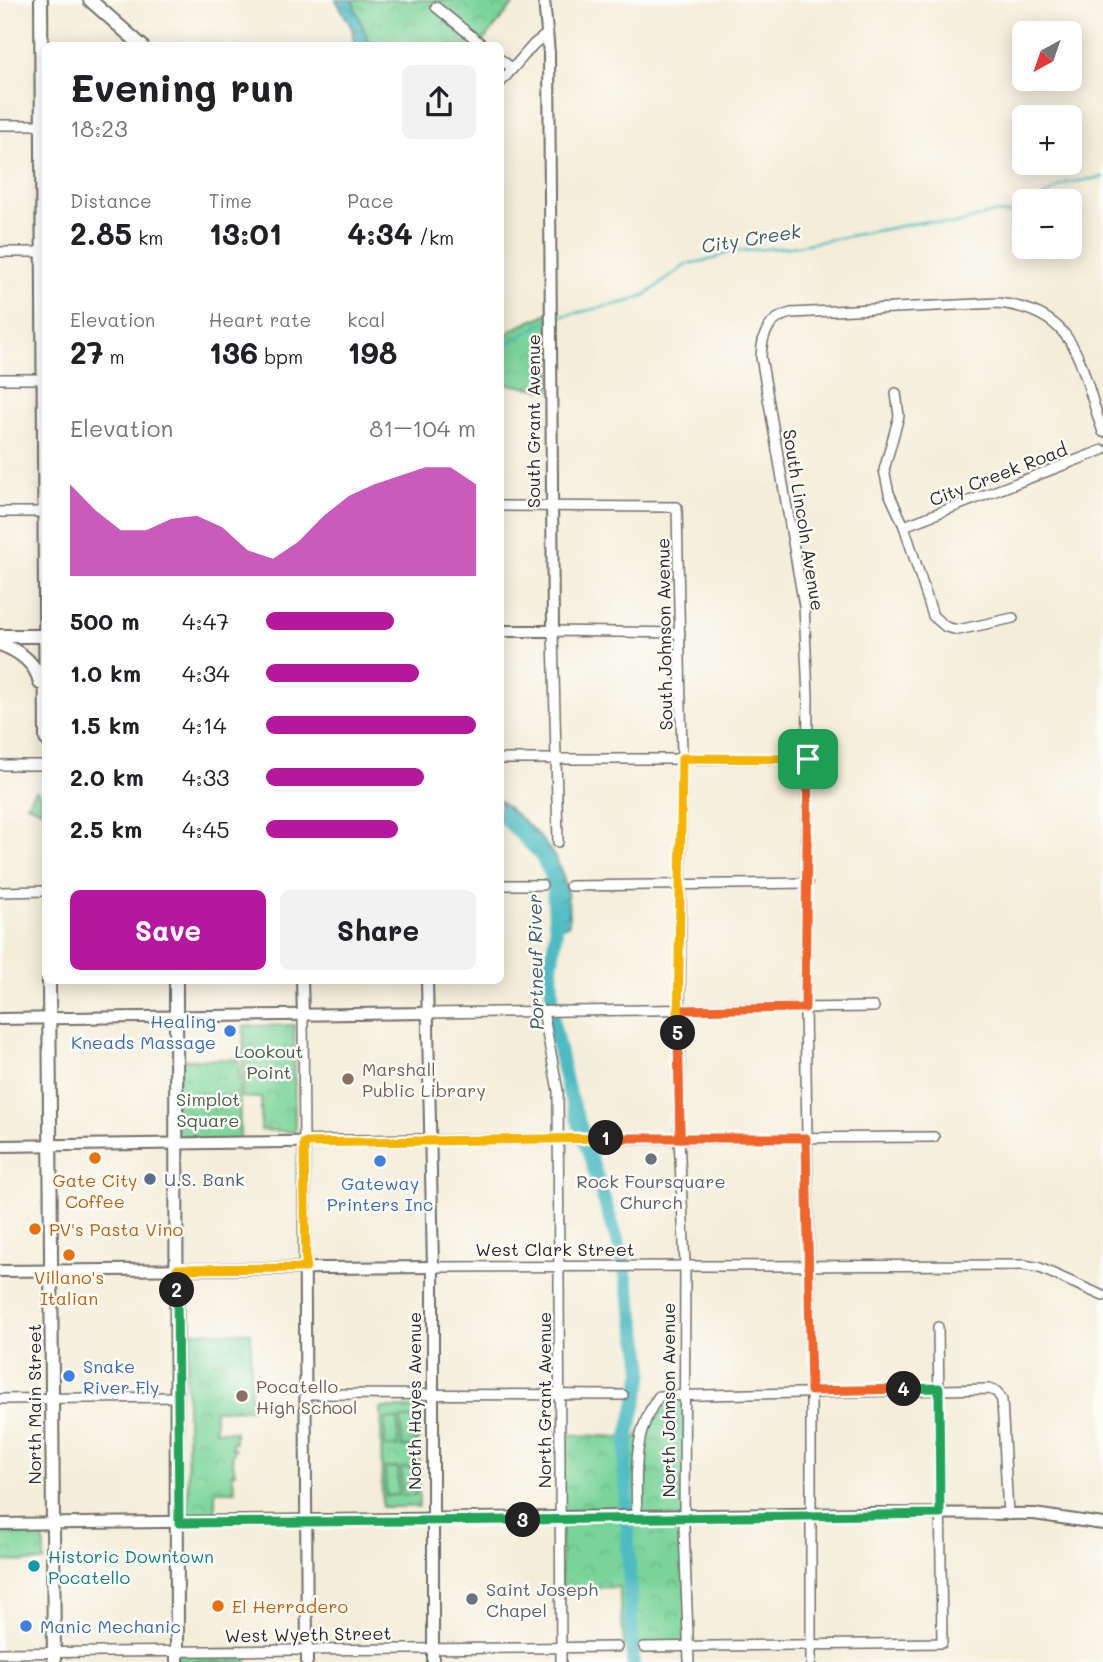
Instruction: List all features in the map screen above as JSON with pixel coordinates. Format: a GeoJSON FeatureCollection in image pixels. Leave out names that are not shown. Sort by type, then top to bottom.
{"type":"FeatureCollection","features":[{"type":"Feature","properties":{"kind":"main road"},"geometry":{"type":"LineString","coordinates":[[41,0],[42,62]]}},
{"type":"Feature","properties":{"kind":"main road"},"geometry":{"type":"LineString","coordinates":[[90,0],[137,42]]}},
{"type":"Feature","properties":{"kind":"main road"},"geometry":{"type":"LineString","coordinates":[[0,636],[42,636]]}},
{"type":"Feature","properties":{"kind":"main road"},"geometry":{"type":"LineString","coordinates":[[0,644],[26,658],[38,672],[42,693]]}},
{"type":"Feature","properties":{"kind":"main road","name":"North Main Street"},"geometry":{"type":"LineString","coordinates":[[49,984],[48,1146],[54,1657]]}},
{"type":"Feature","properties":{"kind":"main road"},"geometry":{"type":"LineString","coordinates":[[176,984],[179,1523],[177,1656]]}},
{"type":"Feature","properties":{"kind":"street","name":"South Grant Avenue"},"geometry":{"type":"LineString","coordinates":[[544,0],[548,33],[551,506],[558,842]]}},
{"type":"Feature","properties":{"kind":"street"},"geometry":{"type":"LineString","coordinates":[[436,6],[479,42]]}},
{"type":"Feature","properties":{"kind":"street"},"geometry":{"type":"LineString","coordinates":[[504,78],[548,33]]}},
{"type":"Feature","properties":{"kind":"street"},"geometry":{"type":"LineString","coordinates":[[504,62],[512,68]]}},
{"type":"Feature","properties":{"kind":"street"},"geometry":{"type":"LineString","coordinates":[[0,125],[42,125]]}},
{"type":"Feature","properties":{"kind":"street"},"geometry":{"type":"LineString","coordinates":[[0,252],[42,252]]}},
{"type":"Feature","properties":{"kind":"street","name":"South Lincoln Avenue"},"geometry":{"type":"LineString","coordinates":[[811,1662],[811,1391],[805,1008],[808,759],[804,606],[761,357],[768,327],[782,315],[804,312],[998,303],[1026,306],[1054,322],[1070,338],[1103,432]]}},
{"type":"Feature","properties":{"kind":"street"},"geometry":{"type":"LineString","coordinates":[[0,379],[42,379]]}},
{"type":"Feature","properties":{"kind":"street"},"geometry":{"type":"LineString","coordinates":[[896,393],[899,416],[884,470],[889,493],[904,527],[933,616],[946,627],[958,630],[1013,618]]}},
{"type":"Feature","properties":{"kind":"street","name":"City Creek Road"},"geometry":{"type":"LineString","coordinates":[[904,527],[1103,450]]}},
{"type":"Feature","properties":{"kind":"street"},"geometry":{"type":"LineString","coordinates":[[504,506],[551,506]]}},
{"type":"Feature","properties":{"kind":"street","name":"South Johnson Avenue"},"geometry":{"type":"LineString","coordinates":[[551,506],[677,507],[682,758],[678,1010],[680,1138]]}},
{"type":"Feature","properties":{"kind":"street"},"geometry":{"type":"LineString","coordinates":[[0,512],[42,512]]}},
{"type":"Feature","properties":{"kind":"street"},"geometry":{"type":"LineString","coordinates":[[504,631],[680,633]]}},
{"type":"Feature","properties":{"kind":"street"},"geometry":{"type":"LineString","coordinates":[[504,759],[808,759]]}},
{"type":"Feature","properties":{"kind":"street"},"geometry":{"type":"LineString","coordinates":[[0,765],[42,765]]}},
{"type":"Feature","properties":{"kind":"street"},"geometry":{"type":"LineString","coordinates":[[570,886],[808,883]]}},
{"type":"Feature","properties":{"kind":"street"},"geometry":{"type":"LineString","coordinates":[[504,885],[542,886]]}},
{"type":"Feature","properties":{"kind":"street"},"geometry":{"type":"LineString","coordinates":[[0,892],[42,891]]}},
{"type":"Feature","properties":{"kind":"street"},"geometry":{"type":"LineString","coordinates":[[302,984],[307,1662]]}},
{"type":"Feature","properties":{"kind":"street","name":"North Hayes Avenue"},"geometry":{"type":"LineString","coordinates":[[427,984],[433,1267],[433,1662]]}},
{"type":"Feature","properties":{"kind":"street"},"geometry":{"type":"LineString","coordinates":[[0,1019],[874,1007]]}},
{"type":"Feature","properties":{"kind":"street"},"geometry":{"type":"LineString","coordinates":[[543,1011],[558,1091],[558,1139]]}},
{"type":"Feature","properties":{"kind":"street"},"geometry":{"type":"LineString","coordinates":[[0,1146],[176,1142],[934,1137]]}},
{"type":"Feature","properties":{"kind":"street","name":"North Johnson Avenue"},"geometry":{"type":"LineString","coordinates":[[680,1138],[684,1265],[684,1518],[689,1662]]}},
{"type":"Feature","properties":{"kind":"street","name":"North Grant Avenue"},"geometry":{"type":"LineString","coordinates":[[558,1139],[561,1662]]}},
{"type":"Feature","properties":{"kind":"street","name":"West Clark Street"},"geometry":{"type":"LineString","coordinates":[[0,1271],[614,1265],[1024,1265],[1040,1268],[1103,1296]]}},
{"type":"Feature","properties":{"kind":"street"},"geometry":{"type":"LineString","coordinates":[[644,1647],[942,1643],[938,1327]]}},
{"type":"Feature","properties":{"kind":"street"},"geometry":{"type":"LineString","coordinates":[[637,1519],[638,1438],[649,1409],[659,1396],[684,1393],[939,1388],[989,1389],[997,1392],[1002,1400],[1008,1515]]}},
{"type":"Feature","properties":{"kind":"street"},"geometry":{"type":"LineString","coordinates":[[306,1394],[623,1395]]}},
{"type":"Feature","properties":{"kind":"street"},"geometry":{"type":"LineString","coordinates":[[0,1399],[177,1397]]}},
{"type":"Feature","properties":{"kind":"street"},"geometry":{"type":"LineString","coordinates":[[0,1524],[940,1514],[1070,1517],[1103,1524]]}},
{"type":"Feature","properties":{"kind":"street","name":"West Wyeth Street"},"geometry":{"type":"LineString","coordinates":[[0,1653],[54,1657],[177,1656],[307,1649],[617,1647]]}},
{"type":"Feature","properties":{"kind":"green space"},"geometry":{"type":"Polygon","coordinates":[[[352,0],[517,0],[482,42],[369,42],[352,0]]]}},
{"type":"Feature","properties":{"kind":"green space"},"geometry":{"type":"Polygon","coordinates":[[[551,312],[551,391],[504,383],[504,337],[513,329],[551,312]]]}},
{"type":"Feature","properties":{"kind":"green space"},"geometry":{"type":"Polygon","coordinates":[[[35,790],[42,796],[41,810],[27,804],[35,790]]]}},
{"type":"Feature","properties":{"kind":"green space","name":"Lookout Point"},"geometry":{"type":"Polygon","coordinates":[[[294,1025],[295,1132],[261,1130],[261,1098],[242,1097],[244,1026],[294,1025]]]}},
{"type":"Feature","properties":{"kind":"green space","name":"Simplot Square"},"geometry":{"type":"Polygon","coordinates":[[[239,1059],[240,1141],[176,1142],[175,1060],[239,1059]]]}},
{"type":"Feature","properties":{"kind":"green space"},"geometry":{"type":"Polygon","coordinates":[[[186,1332],[251,1332],[251,1409],[215,1410],[215,1431],[235,1431],[232,1448],[235,1449],[232,1456],[235,1473],[232,1473],[235,1491],[215,1491],[215,1515],[188,1515],[186,1332]]]}},
{"type":"Feature","properties":{"kind":"green space"},"geometry":{"type":"Polygon","coordinates":[[[684,1393],[689,1646],[624,1647],[619,1587],[561,1589],[561,1434],[637,1438],[659,1396],[684,1393]]]}},
{"type":"Feature","properties":{"kind":"green space"},"geometry":{"type":"Polygon","coordinates":[[[381,1408],[418,1408],[419,1507],[382,1507],[381,1408]]]}},
{"type":"Feature","properties":{"kind":"green space"},"geometry":{"type":"Polygon","coordinates":[[[385,1419],[398,1419],[398,1447],[385,1447],[385,1419]]]}},
{"type":"Feature","properties":{"kind":"green space"},"geometry":{"type":"Polygon","coordinates":[[[401,1419],[414,1419],[415,1447],[402,1447],[401,1419]]]}},
{"type":"Feature","properties":{"kind":"green space"},"geometry":{"type":"Polygon","coordinates":[[[414,1467],[415,1495],[402,1495],[401,1468],[414,1467]]]}},
{"type":"Feature","properties":{"kind":"green space"},"geometry":{"type":"Polygon","coordinates":[[[385,1468],[398,1468],[398,1495],[386,1496],[385,1468]]]}},
{"type":"Feature","properties":{"kind":"green space"},"geometry":{"type":"Polygon","coordinates":[[[0,1533],[44,1534],[44,1562],[0,1561],[0,1533]]]}},
{"type":"Feature","properties":{"kind":"green space"},"geometry":{"type":"Polygon","coordinates":[[[247,1650],[247,1662],[177,1662],[177,1651],[247,1650]]]}},
{"type":"Feature","properties":{"kind":"water"},"geometry":{"type":"Polygon","coordinates":[[[336,0],[352,0],[369,42],[354,42],[352,28],[336,0]]]}},
{"type":"Feature","properties":{"kind":"water"},"geometry":{"type":"Polygon","coordinates":[[[504,804],[542,840],[560,867],[568,902],[569,924],[555,930],[556,892],[549,863],[542,850],[504,819],[504,804]]]}},
{"type":"Feature","properties":{"kind":"waterway","name":"City Creek"},"geometry":{"type":"LineString","coordinates":[[1056,189],[1066,183],[1103,177]]}},
{"type":"Feature","properties":{"kind":"waterway","name":"City Creek"},"geometry":{"type":"LineString","coordinates":[[553,318],[631,301],[647,294],[687,264],[714,259],[727,252],[791,247],[928,221],[952,225],[994,213],[1012,214]]}},
{"type":"Feature","properties":{"kind":"waterway","name":"City Creek"},"geometry":{"type":"LineString","coordinates":[[504,346],[547,321]]}},
{"type":"Feature","properties":{"kind":"waterway","name":"Portneuf River"},"geometry":{"type":"LineString","coordinates":[[504,818],[540,853],[552,876],[556,932],[551,967],[553,1023],[567,1086],[621,1252],[641,1353],[643,1372],[628,1436],[625,1469],[633,1662]]}},
{"type":"Feature","properties":{"kind":"place","name":"Healing Kneads Massage"},"geometry":{"type":"Point","coordinates":[230,1031]}},
{"type":"Feature","properties":{"kind":"place","name":"Marshall Public Library"},"geometry":{"type":"Point","coordinates":[348,1079]}},
{"type":"Feature","properties":{"kind":"place","name":"Gate City Coffee"},"geometry":{"type":"Point","coordinates":[95,1158]}},
{"type":"Feature","properties":{"kind":"place","name":"Rock Foursquare Church"},"geometry":{"type":"Point","coordinates":[651,1159]}},
{"type":"Feature","properties":{"kind":"place","name":"Gateway Printers Inc"},"geometry":{"type":"Point","coordinates":[380,1161]}},
{"type":"Feature","properties":{"kind":"place","name":"U.S. Bank"},"geometry":{"type":"Point","coordinates":[150,1179]}},
{"type":"Feature","properties":{"kind":"place","name":"PV's Pasta Vino"},"geometry":{"type":"Point","coordinates":[35,1229]}},
{"type":"Feature","properties":{"kind":"place","name":"Villano's Italian"},"geometry":{"type":"Point","coordinates":[69,1255]}},
{"type":"Feature","properties":{"kind":"place","name":"Snake River Fly"},"geometry":{"type":"Point","coordinates":[69,1376]}},
{"type":"Feature","properties":{"kind":"place","name":"Pocatello High School"},"geometry":{"type":"Point","coordinates":[242,1396]}},
{"type":"Feature","properties":{"kind":"place","name":"Historic Downtown Pocatello"},"geometry":{"type":"Point","coordinates":[34,1566]}},
{"type":"Feature","properties":{"kind":"place","name":"Saint Joseph Chapel"},"geometry":{"type":"Point","coordinates":[472,1599]}},
{"type":"Feature","properties":{"kind":"place","name":"El Herradero"},"geometry":{"type":"Point","coordinates":[218,1606]}},
{"type":"Feature","properties":{"kind":"place","name":"Manic Mechanic"},"geometry":{"type":"Point","coordinates":[26,1626]}},
{"type":"Feature","properties":{"kind":"route"},"geometry":{"type":"LineString","coordinates":[[808,759],[682,758],[678,1010],[679,1091],[680,1138],[806,1138],[811,1391],[939,1388],[940,1514],[179,1523],[177,1269],[306,1268],[304,1143],[680,1138],[678,1010],[805,1008],[808,759]]}}]}
